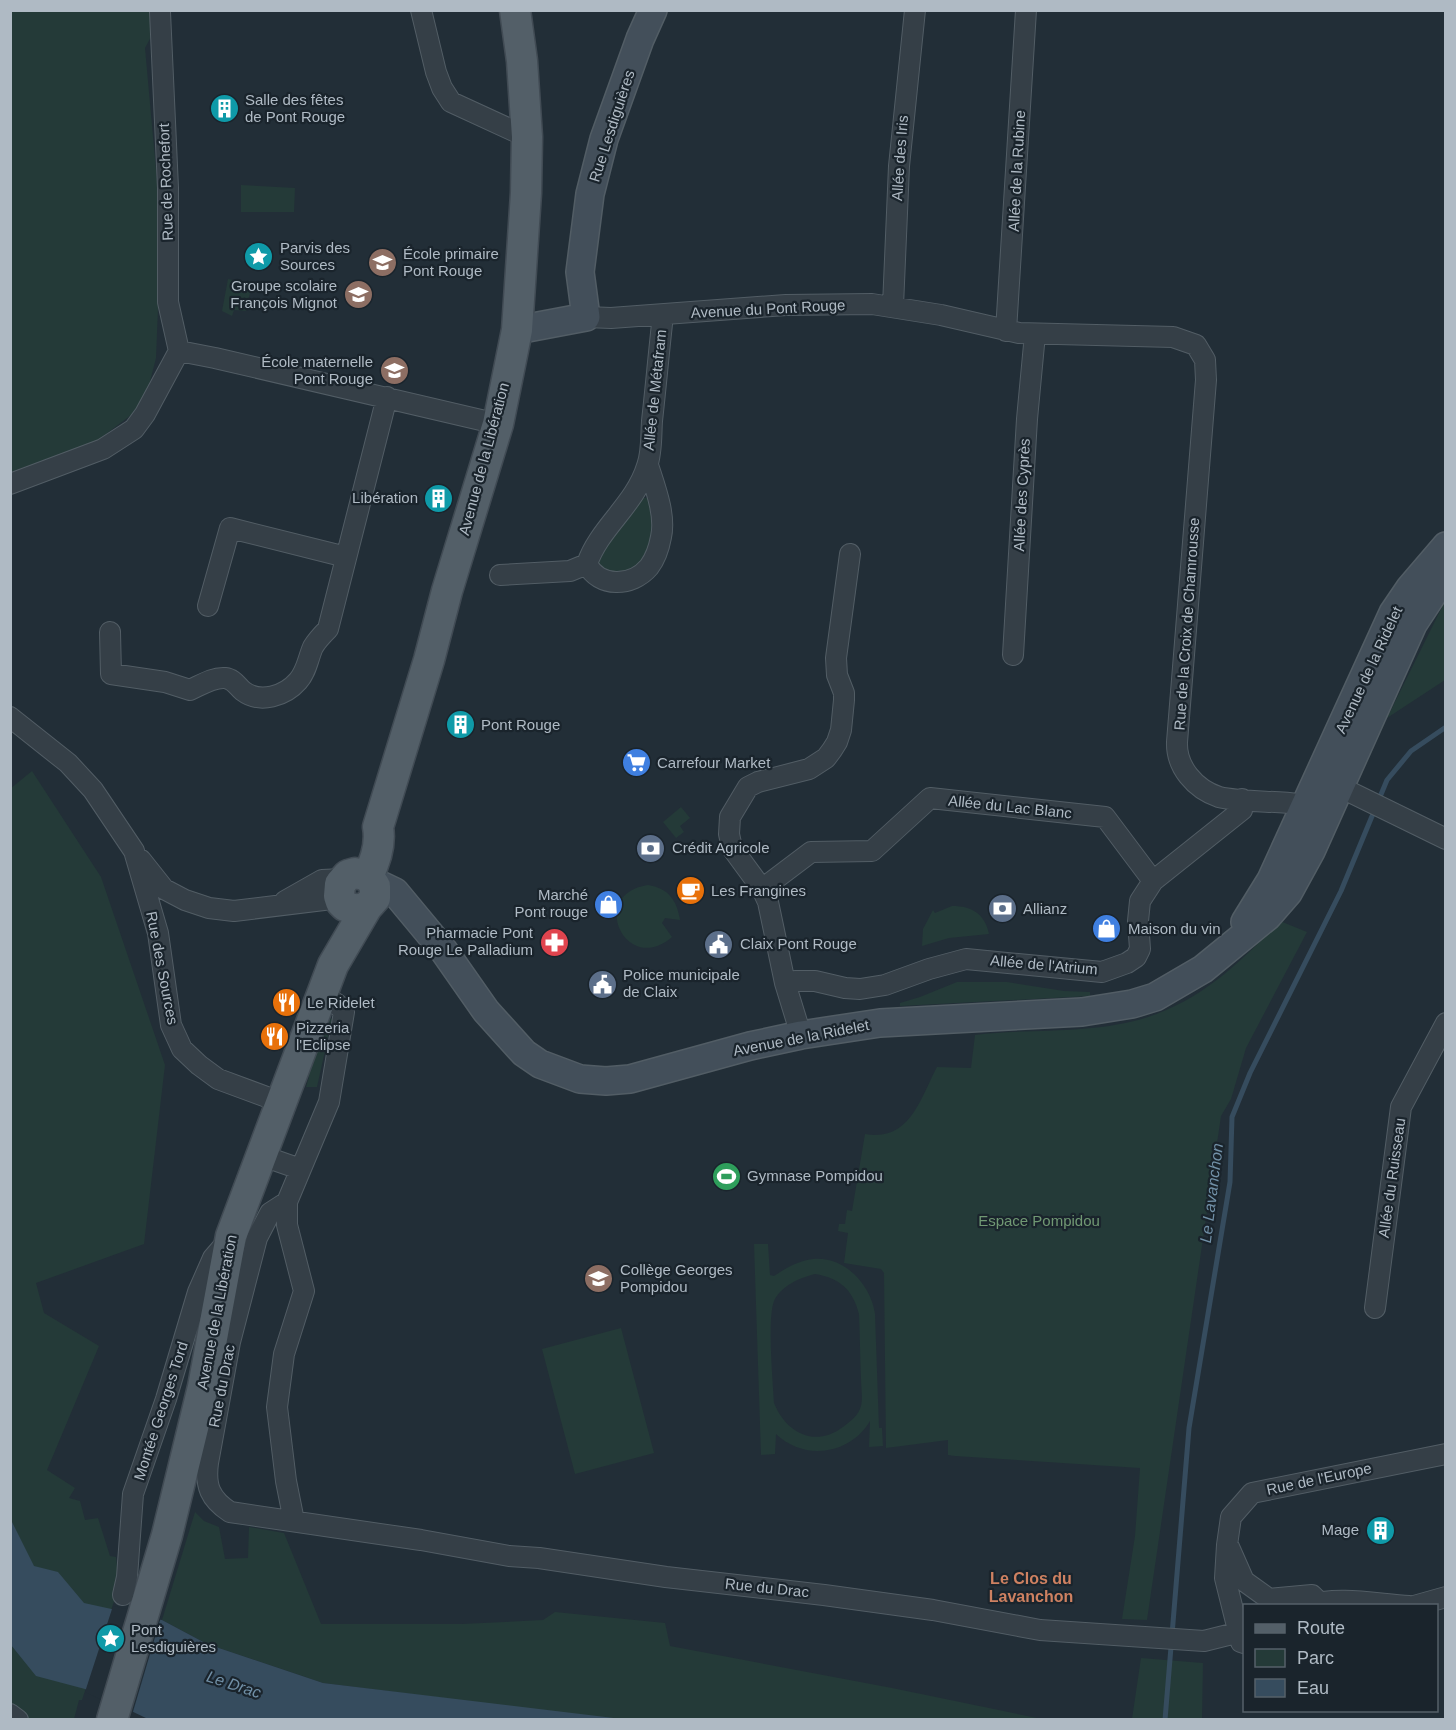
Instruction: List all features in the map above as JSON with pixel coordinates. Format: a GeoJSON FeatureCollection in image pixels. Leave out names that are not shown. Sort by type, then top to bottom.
{"type":"FeatureCollection","features":[{"type":"Feature","properties":{"kind":"main road","name":"Avenue de la Libération"},"geometry":{"type":"LineString","coordinates":[[136,1597],[202,1387],[231,1236],[280,1102],[323,995],[356,890],[377,852],[380,837],[378,826],[498,424],[517,330],[526,193],[527,137],[522,61],[515,10]]}},
{"type":"Feature","properties":{"kind":"main road","name":"Rue Lesdiguières"},"geometry":{"type":"LineString","coordinates":[[586,317],[580,272],[591,194],[604,139],[652,10]]}},
{"type":"Feature","properties":{"kind":"main road","name":"Avenue du Pont Rouge"},"geometry":{"type":"LineString","coordinates":[[517,330],[586,317]]}},
{"type":"Feature","properties":{"kind":"main road","name":"Avenue de la Ridelet"},"geometry":{"type":"LineString","coordinates":[[1225,952],[1271,880],[1394,613],[1416,580],[1446,546]]}},
{"type":"Feature","properties":{"kind":"main road","name":"Avenue de la Ridelet"},"geometry":{"type":"LineString","coordinates":[[356,890],[430,935],[502,1030],[524,1053],[540,1064],[572,1077],[606,1081],[630,1079],[750,1046],[801,1035],[880,1023],[1082,1012],[1110,1009],[1155,997],[1189,978],[1225,952],[1268,916],[1288,892],[1311,851],[1351,794],[1413,624],[1446,578]]}},
{"type":"Feature","properties":{"kind":"main road"},"geometry":{"type":"LineString","coordinates":[[1328,759],[1331,777],[1351,794]]}},
{"type":"Feature","properties":{"kind":"main road"},"geometry":{"type":"LineString","coordinates":[[112,1719],[136,1597]]}},
{"type":"Feature","properties":{"kind":"street"},"geometry":{"type":"LineString","coordinates":[[421,10],[436,72],[451,102],[527,137]]}},
{"type":"Feature","properties":{"kind":"street","name":"Allée des Iris"},"geometry":{"type":"LineString","coordinates":[[893,306],[899,166],[915,10]]}},
{"type":"Feature","properties":{"kind":"street","name":"Allée de la Rubine"},"geometry":{"type":"LineString","coordinates":[[1006,331],[1026,10]]}},
{"type":"Feature","properties":{"kind":"street","name":"Rue de Rochefort"},"geometry":{"type":"LineString","coordinates":[[160,12],[168,188],[168,302],[178,351]]}},
{"type":"Feature","properties":{"kind":"street","name":"Avenue du Pont Rouge"},"geometry":{"type":"LineString","coordinates":[[586,317],[663,315],[786,304],[872,304],[893,306],[1006,331],[1035,334],[1173,337],[1196,345]]}},
{"type":"Feature","properties":{"kind":"street","name":"Allée de Métafram"},"geometry":{"type":"LineString","coordinates":[[648,465],[657,494],[662,535],[656,555],[643,573],[632,579],[606,582],[597,578],[587,564],[591,553],[636,490],[648,465],[663,315]]}},
{"type":"Feature","properties":{"kind":"street","name":"Allée des Cyprès"},"geometry":{"type":"LineString","coordinates":[[1013,655],[1027,419],[1035,334]]}},
{"type":"Feature","properties":{"kind":"street","name":"Rue de la Croix de Chamrousse"},"geometry":{"type":"LineString","coordinates":[[1196,345],[1205,360],[1206,380],[1177,748],[1183,769],[1195,784],[1219,796],[1298,804],[1308,802]]}},
{"type":"Feature","properties":{"kind":"street"},"geometry":{"type":"LineString","coordinates":[[10,484],[103,449],[134,429],[145,414],[178,351],[498,424]]}},
{"type":"Feature","properties":{"kind":"street"},"geometry":{"type":"LineString","coordinates":[[110,632],[111,674],[165,682],[190,690],[222,678],[231,679],[242,691],[262,699],[275,696],[298,681],[314,646],[328,629],[387,397]]}},
{"type":"Feature","properties":{"kind":"street"},"geometry":{"type":"LineString","coordinates":[[208,606],[230,528],[346,557]]}},
{"type":"Feature","properties":{"kind":"street"},"geometry":{"type":"LineString","coordinates":[[801,1035],[785,983],[768,902],[762,889],[732,848],[729,834],[730,817],[747,787],[809,769],[826,758],[837,742],[841,730],[844,693],[837,675],[836,658],[850,554]]}},
{"type":"Feature","properties":{"kind":"street"},"geometry":{"type":"LineString","coordinates":[[500,575],[570,571],[587,564]]}},
{"type":"Feature","properties":{"kind":"street","name":"Rue des Sources"},"geometry":{"type":"LineString","coordinates":[[10,717],[68,763],[93,790],[134,851],[158,933],[171,1025],[183,1049],[218,1079],[280,1102]]}},
{"type":"Feature","properties":{"kind":"street"},"geometry":{"type":"LineString","coordinates":[[1308,802],[1351,794],[1446,839]]}},
{"type":"Feature","properties":{"kind":"street","name":"Allée du Lac Blanc"},"geometry":{"type":"LineString","coordinates":[[762,889],[811,852],[872,851],[930,798],[1105,817],[1153,881]]}},
{"type":"Feature","properties":{"kind":"street","name":"Allée de l'Atrium"},"geometry":{"type":"LineString","coordinates":[[785,983],[815,981],[860,989],[885,985],[966,959],[1090,971],[1108,970],[1127,963],[1136,957],[1140,949],[1138,921],[1140,902],[1153,881],[1242,810],[1242,799]]}},
{"type":"Feature","properties":{"kind":"street"},"geometry":{"type":"LineString","coordinates":[[134,851],[164,889],[184,900],[209,908],[234,911],[280,904],[322,880],[356,890]]}},
{"type":"Feature","properties":{"kind":"street","name":"Rue du Drac"},"geometry":{"type":"LineString","coordinates":[[294,1521],[286,1482],[277,1407],[284,1354],[304,1291],[287,1225],[288,1202],[329,1102],[345,1012],[323,995]]}},
{"type":"Feature","properties":{"kind":"street","name":"Allée du Ruisseau"},"geometry":{"type":"LineString","coordinates":[[1375,1308],[1401,1107],[1446,1023]]}},
{"type":"Feature","properties":{"kind":"street"},"geometry":{"type":"LineString","coordinates":[[261,1155],[300,1169]]}},
{"type":"Feature","properties":{"kind":"street","name":"Rue du Drac"},"geometry":{"type":"LineString","coordinates":[[288,1202],[270,1213],[257,1238],[230,1342],[207,1473],[208,1488],[216,1502],[223,1508],[238,1514],[422,1540],[509,1556],[539,1558],[655,1576],[824,1594],[933,1610],[1040,1630],[1204,1641],[1243,1636]]}},
{"type":"Feature","properties":{"kind":"street","name":"Montée Georges Tord"},"geometry":{"type":"LineString","coordinates":[[136,1597],[127,1577],[133,1494],[166,1399],[198,1292],[213,1258],[231,1236]]}},
{"type":"Feature","properties":{"kind":"street","name":"Rue de l'Europe"},"geometry":{"type":"LineString","coordinates":[[1243,1636],[1225,1578],[1227,1545],[1231,1517],[1252,1493],[1446,1454]]}},
{"type":"Feature","properties":{"kind":"street"},"geometry":{"type":"LineString","coordinates":[[1227,1545],[1244,1581],[1269,1599],[1312,1595],[1315,1604],[1348,1601],[1394,1604]]}},
{"type":"Feature","properties":{"kind":"street"},"geometry":{"type":"LineString","coordinates":[[1418,1604],[1446,1597]]}},
{"type":"Feature","properties":{"kind":"street"},"geometry":{"type":"LineString","coordinates":[[10,1714],[18,1719]]}},
{"type":"Feature","properties":{"kind":"green space"},"geometry":{"type":"Polygon","coordinates":[[[11,11],[165,11],[145,48],[157,181],[159,283],[156,358],[144,405],[97,441],[11,472],[11,11]]]}},
{"type":"Feature","properties":{"kind":"green space"},"geometry":{"type":"Polygon","coordinates":[[[241,185],[295,188],[294,212],[241,212],[241,185]]]}},
{"type":"Feature","properties":{"kind":"green space"},"geometry":{"type":"Polygon","coordinates":[[[228,279],[252,284],[246,311],[234,310],[232,316],[222,311],[228,279]]]}},
{"type":"Feature","properties":{"kind":"green space"},"geometry":{"type":"Polygon","coordinates":[[[640,498],[648,498],[654,520],[655,535],[639,569],[619,576],[600,567],[598,558],[640,498]]]}},
{"type":"Feature","properties":{"kind":"green space"},"geometry":{"type":"Polygon","coordinates":[[[1445,602],[1445,680],[1387,718],[1443,605],[1445,602]]]}},
{"type":"Feature","properties":{"kind":"green space"},"geometry":{"type":"Polygon","coordinates":[[[32,771],[101,877],[165,1065],[144,1244],[36,1283],[44,1313],[99,1346],[47,1470],[75,1488],[69,1498],[80,1501],[85,1520],[98,1518],[110,1556],[116,1557],[119,1586],[74,1719],[25,1719],[11,1711],[10,789],[32,771]]]}},
{"type":"Feature","properties":{"kind":"green space"},"geometry":{"type":"Polygon","coordinates":[[[681,807],[690,818],[680,826],[684,832],[676,838],[663,822],[681,807]]]}},
{"type":"Feature","properties":{"kind":"green space"},"geometry":{"type":"Polygon","coordinates":[[[648,885],[661,889],[670,896],[677,907],[680,920],[665,918],[662,923],[672,937],[655,947],[640,947],[628,940],[620,929],[617,916],[620,903],[630,891],[648,885]]]}},
{"type":"Feature","properties":{"kind":"green space"},"geometry":{"type":"Polygon","coordinates":[[[952,906],[976,912],[984,921],[989,934],[949,938],[922,946],[923,929],[933,910],[935,913],[952,906]]]}},
{"type":"Feature","properties":{"kind":"green space","name":"Espace Pompidou"},"geometry":{"type":"Polygon","coordinates":[[[1280,921],[1307,932],[1246,1048],[1231,1099],[1221,1116],[1147,1620],[1122,1619],[1135,1536],[1140,1468],[948,1455],[948,1440],[886,1448],[884,1273],[881,1269],[844,1263],[848,1233],[838,1231],[839,1224],[845,1224],[847,1210],[852,1211],[865,1134],[880,1135],[903,1125],[912,1116],[937,1067],[971,1068],[975,1035],[1084,1029],[1127,1023],[1168,1010],[1220,978],[1280,921]]]}},
{"type":"Feature","properties":{"kind":"green space"},"geometry":{"type":"Polygon","coordinates":[[[957,982],[1007,982],[1064,991],[1090,992],[1090,996],[900,1006],[900,1003],[957,982]]]}},
{"type":"Feature","properties":{"kind":"green space"},"geometry":{"type":"Polygon","coordinates":[[[326,1017],[332,1019],[317,1087],[306,1087],[309,1077],[303,1074],[326,1017]]]}},
{"type":"Feature","properties":{"kind":"green space"},"geometry":{"type":"Polygon","coordinates":[[[754,1244],[768,1244],[770,1275],[774,1276],[802,1261],[825,1259],[846,1267],[862,1283],[868,1293],[875,1314],[879,1428],[882,1428],[883,1446],[869,1447],[870,1421],[851,1441],[839,1447],[813,1451],[787,1443],[776,1434],[775,1454],[761,1455],[754,1244]],[[815,1274],[797,1280],[781,1291],[774,1301],[771,1321],[774,1403],[786,1422],[802,1434],[812,1437],[832,1433],[843,1427],[858,1413],[862,1400],[859,1314],[853,1298],[844,1286],[815,1274]]]}},
{"type":"Feature","properties":{"kind":"green space"},"geometry":{"type":"Polygon","coordinates":[[[621,1328],[654,1453],[575,1474],[542,1349],[621,1328]]]}},
{"type":"Feature","properties":{"kind":"green space"},"geometry":{"type":"Polygon","coordinates":[[[195,1512],[204,1521],[219,1527],[225,1559],[248,1558],[249,1527],[284,1533],[321,1624],[462,1624],[543,1620],[555,1612],[665,1623],[670,1646],[1042,1719],[624,1720],[323,1683],[207,1644],[162,1620],[195,1512]]]}},
{"type":"Feature","properties":{"kind":"green space"},"geometry":{"type":"Polygon","coordinates":[[[1141,1658],[1203,1663],[1202,1719],[1132,1719],[1141,1658]]]}},
{"type":"Feature","properties":{"kind":"water","name":"Le Drac"},"geometry":{"type":"Polygon","coordinates":[[[10,1518],[34,1566],[58,1572],[84,1603],[162,1620],[207,1644],[323,1683],[622,1719],[148,1719],[85,1689],[36,1676],[11,1645],[10,1518]]]}},
{"type":"Feature","properties":{"kind":"pier"},"geometry":{"type":"Polygon","coordinates":[[[113,1606],[161,1617],[132,1715],[85,1692],[113,1606]]]}},
{"type":"Feature","properties":{"kind":"waterway","name":"Le Lavanchon"},"geometry":{"type":"LineString","coordinates":[[1165,1720],[1189,1428],[1230,1182],[1232,1117],[1250,1073],[1341,891],[1387,780],[1411,751],[1446,727]]}},
{"type":"Feature","properties":{"kind":"place","name":"Salle des fêtes de Pont Rouge"},"geometry":{"type":"Point","coordinates":[224,109]}},
{"type":"Feature","properties":{"kind":"place","name":"Parvis des Sources"},"geometry":{"type":"Point","coordinates":[259,257]}},
{"type":"Feature","properties":{"kind":"place","name":"École primaire Pont Rouge"},"geometry":{"type":"Point","coordinates":[382,263]}},
{"type":"Feature","properties":{"kind":"place","name":"Groupe scolaire François Mignot"},"geometry":{"type":"Point","coordinates":[358,295]}},
{"type":"Feature","properties":{"kind":"place","name":"École maternelle Pont Rouge"},"geometry":{"type":"Point","coordinates":[394,371]}},
{"type":"Feature","properties":{"kind":"place","name":"Libération"},"geometry":{"type":"Point","coordinates":[439,498]}},
{"type":"Feature","properties":{"kind":"place","name":"Pont Rouge"},"geometry":{"type":"Point","coordinates":[460,725]}},
{"type":"Feature","properties":{"kind":"place","name":"Carrefour Market"},"geometry":{"type":"Point","coordinates":[636,763]}},
{"type":"Feature","properties":{"kind":"place","name":"Crédit Agricole"},"geometry":{"type":"Point","coordinates":[651,848]}},
{"type":"Feature","properties":{"kind":"place","name":"Les Frangines"},"geometry":{"type":"Point","coordinates":[690,891]}},
{"type":"Feature","properties":{"kind":"place","name":"Marché Pont rouge"},"geometry":{"type":"Point","coordinates":[609,904]}},
{"type":"Feature","properties":{"kind":"place","name":"Allianz"},"geometry":{"type":"Point","coordinates":[1002,909]}},
{"type":"Feature","properties":{"kind":"place","name":"Maison du vin"},"geometry":{"type":"Point","coordinates":[1107,929]}},
{"type":"Feature","properties":{"kind":"place","name":"Pharmacie Pont Rouge Le Palladium"},"geometry":{"type":"Point","coordinates":[554,942]}},
{"type":"Feature","properties":{"kind":"place","name":"Claix Pont Rouge"},"geometry":{"type":"Point","coordinates":[719,944]}},
{"type":"Feature","properties":{"kind":"place","name":"Police municipale de Claix"},"geometry":{"type":"Point","coordinates":[602,984]}},
{"type":"Feature","properties":{"kind":"place","name":"Le Ridelet"},"geometry":{"type":"Point","coordinates":[286,1003]}},
{"type":"Feature","properties":{"kind":"place","name":"Pizzeria l'Eclipse"},"geometry":{"type":"Point","coordinates":[275,1037]}},
{"type":"Feature","properties":{"kind":"place","name":"Gymnase Pompidou"},"geometry":{"type":"Point","coordinates":[726,1176]}},
{"type":"Feature","properties":{"kind":"place","name":"Collège Georges Pompidou"},"geometry":{"type":"Point","coordinates":[599,1279]}},
{"type":"Feature","properties":{"kind":"place","name":"Mage"},"geometry":{"type":"Point","coordinates":[1380,1530]}},
{"type":"Feature","properties":{"kind":"place","name":"Pont Lesdiguières"},"geometry":{"type":"Point","coordinates":[110,1639]}},
{"type":"Feature","properties":{"kind":"district","name":"Le Clos du Lavanchon"},"geometry":{"type":"Point","coordinates":[1031,1587]}}]}
